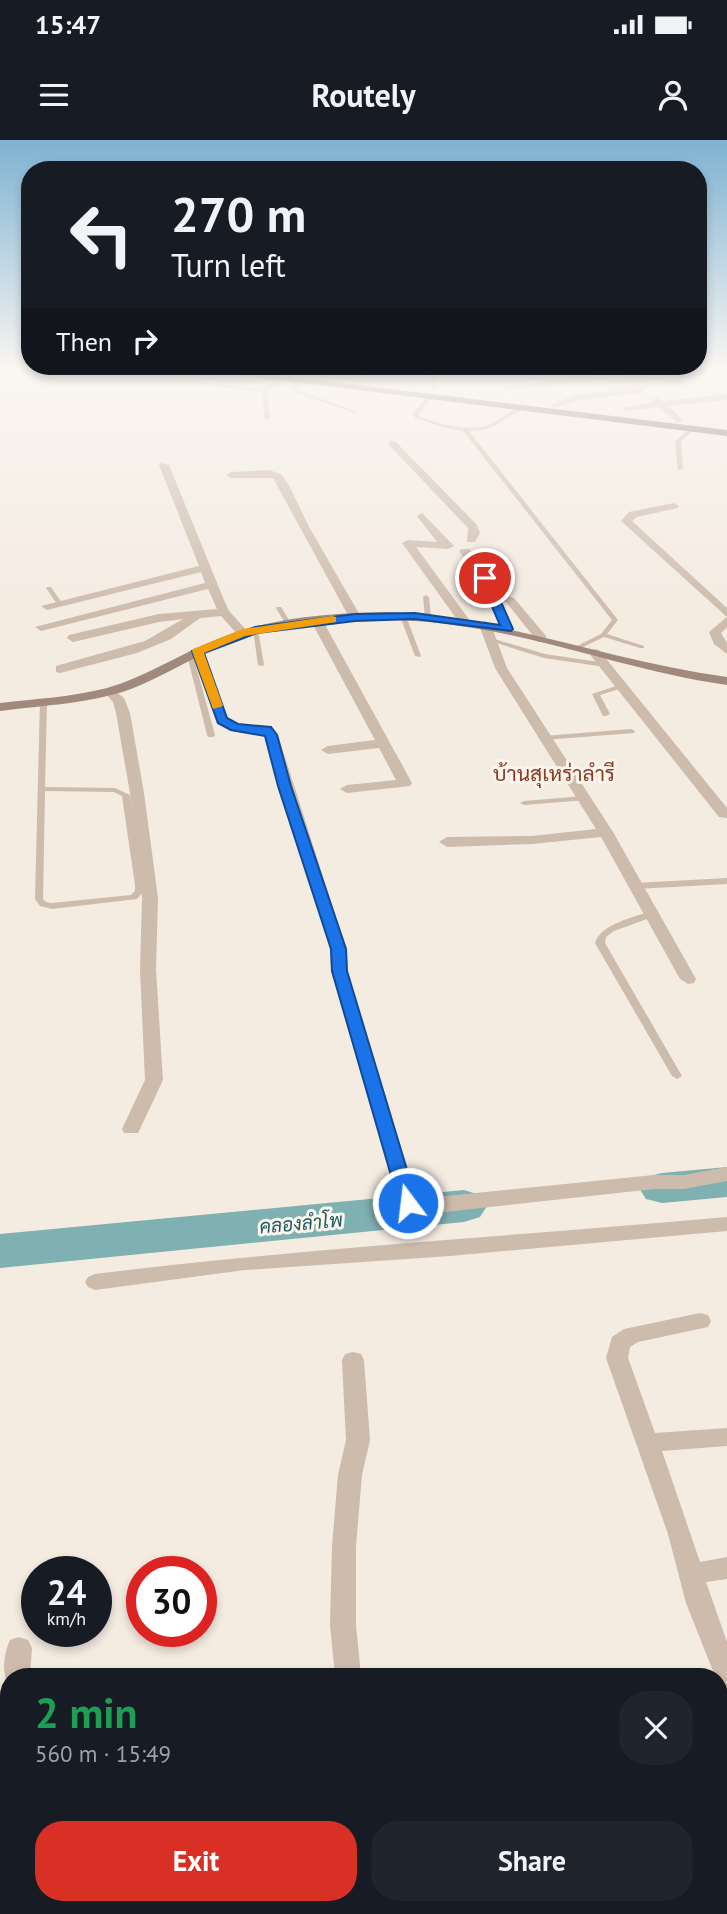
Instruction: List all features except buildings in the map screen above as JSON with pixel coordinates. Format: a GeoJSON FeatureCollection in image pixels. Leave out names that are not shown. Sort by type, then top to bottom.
{"type":"FeatureCollection","features":[{"type":"Feature","properties":{"kind":"street"},"geometry":{"type":"LineString","coordinates":[[400,452],[473,527],[475,533],[468,546]]}},
{"type":"Feature","properties":{"kind":"street"},"geometry":{"type":"LineString","coordinates":[[164,465],[203,568],[224,612],[249,631]]}},
{"type":"Feature","properties":{"kind":"street"},"geometry":{"type":"LineString","coordinates":[[231,475],[269,473],[277,476],[355,617]]}},
{"type":"Feature","properties":{"kind":"street"},"geometry":{"type":"LineString","coordinates":[[674,506],[633,514],[626,521],[727,614]]}},
{"type":"Feature","properties":{"kind":"street"},"geometry":{"type":"LineString","coordinates":[[422,516],[448,545]]}},
{"type":"Feature","properties":{"kind":"street"},"geometry":{"type":"LineString","coordinates":[[465,622],[408,543],[448,545],[459,540],[468,546],[498,596],[510,600],[542,639]]}},
{"type":"Feature","properties":{"kind":"street"},"geometry":{"type":"LineString","coordinates":[[53,604],[203,568]]}},
{"type":"Feature","properties":{"kind":"street"},"geometry":{"type":"LineString","coordinates":[[41,627],[211,585]]}},
{"type":"Feature","properties":{"kind":"street"},"geometry":{"type":"LineString","coordinates":[[498,596],[495,600],[507,629]]}},
{"type":"Feature","properties":{"kind":"street"},"geometry":{"type":"LineString","coordinates":[[73,638],[159,618],[224,612]]}},
{"type":"Feature","properties":{"kind":"street"},"geometry":{"type":"LineString","coordinates":[[60,669],[156,641],[182,629],[196,615]]}},
{"type":"Feature","properties":{"kind":"street"},"geometry":{"type":"LineString","coordinates":[[0,707],[110,691],[148,678],[194,653],[249,631],[355,617],[428,617],[465,622],[487,632],[507,629],[668,673],[727,681]]}},
{"type":"Feature","properties":{"kind":"street"},"geometry":{"type":"LineString","coordinates":[[317,621],[405,783],[347,789]]}},
{"type":"Feature","properties":{"kind":"street"},"geometry":{"type":"LineString","coordinates":[[724,625],[716,636],[727,650]]}},
{"type":"Feature","properties":{"kind":"street"},"geometry":{"type":"LineString","coordinates":[[487,632],[501,668],[606,832],[688,979]]}},
{"type":"Feature","properties":{"kind":"street"},"geometry":{"type":"LineString","coordinates":[[194,653],[222,720],[235,728],[266,730],[271,735],[338,949],[339,971],[408,1203],[427,1207],[654,1182],[684,1182],[727,1174]]}},
{"type":"Feature","properties":{"kind":"street"},"geometry":{"type":"LineString","coordinates":[[595,653],[724,814]]}},
{"type":"Feature","properties":{"kind":"street"},"geometry":{"type":"LineString","coordinates":[[110,691],[122,707],[138,793],[150,898],[148,970],[154,1080],[131,1129]]}},
{"type":"Feature","properties":{"kind":"street"},"geometry":{"type":"LineString","coordinates":[[328,750],[384,743]]}},
{"type":"Feature","properties":{"kind":"street"},"geometry":{"type":"LineString","coordinates":[[447,842],[532,840],[606,832]]}},
{"type":"Feature","properties":{"kind":"street"},"geometry":{"type":"LineString","coordinates":[[95,1282],[245,1263],[450,1249],[727,1224]]}},
{"type":"Feature","properties":{"kind":"street"},"geometry":{"type":"LineString","coordinates":[[700,1321],[632,1335],[620,1343],[617,1358],[699,1603],[724,1668]]}},
{"type":"Feature","properties":{"kind":"street"},"geometry":{"type":"LineString","coordinates":[[347,1668],[343,1625],[344,1546],[350,1475],[358,1440],[353,1360]]}},
{"type":"Feature","properties":{"kind":"street"},"geometry":{"type":"LineString","coordinates":[[647,1443],[727,1437]]}},
{"type":"Feature","properties":{"kind":"street"},"geometry":{"type":"LineString","coordinates":[[691,1574],[727,1568]]}},
{"type":"Feature","properties":{"kind":"street"},"geometry":{"type":"LineString","coordinates":[[18,1668],[19,1648]]}},
{"type":"Feature","properties":{"kind":"lane"},"geometry":{"type":"LineString","coordinates":[[483,452],[615,620],[603,635],[577,648]]}},
{"type":"Feature","properties":{"kind":"lane"},"geometry":{"type":"LineString","coordinates":[[679,452],[680,469]]}},
{"type":"Feature","properties":{"kind":"lane"},"geometry":{"type":"LineString","coordinates":[[48,588],[53,604]]}},
{"type":"Feature","properties":{"kind":"lane"},"geometry":{"type":"LineString","coordinates":[[426,597],[428,617]]}},
{"type":"Feature","properties":{"kind":"lane"},"geometry":{"type":"LineString","coordinates":[[279,608],[289,625]]}},
{"type":"Feature","properties":{"kind":"lane"},"geometry":{"type":"LineString","coordinates":[[403,616],[418,656]]}},
{"type":"Feature","properties":{"kind":"lane"},"geometry":{"type":"LineString","coordinates":[[249,631],[261,665]]}},
{"type":"Feature","properties":{"kind":"lane"},"geometry":{"type":"LineString","coordinates":[[487,632],[544,656],[605,665]]}},
{"type":"Feature","properties":{"kind":"lane"},"geometry":{"type":"LineString","coordinates":[[603,635],[642,647]]}},
{"type":"Feature","properties":{"kind":"lane"},"geometry":{"type":"LineString","coordinates":[[194,653],[211,735]]}},
{"type":"Feature","properties":{"kind":"lane"},"geometry":{"type":"LineString","coordinates":[[606,714],[596,694],[622,687]]}},
{"type":"Feature","properties":{"kind":"lane"},"geometry":{"type":"LineString","coordinates":[[42,789],[115,790],[126,795],[139,885],[139,892],[134,897],[52,906],[43,904],[39,899],[43,702]]}},
{"type":"Feature","properties":{"kind":"lane"},"geometry":{"type":"LineString","coordinates":[[544,738],[631,731]]}},
{"type":"Feature","properties":{"kind":"lane"},"geometry":{"type":"LineString","coordinates":[[524,803],[584,798]]}},
{"type":"Feature","properties":{"kind":"lane"},"geometry":{"type":"LineString","coordinates":[[636,886],[727,881]]}},
{"type":"Feature","properties":{"kind":"lane"},"geometry":{"type":"LineString","coordinates":[[652,914],[611,929],[602,936],[600,943],[677,1076]]}},
{"type":"Feature","properties":{"kind":"waterway","name":"คลองลำโพ"},"geometry":{"type":"LineString","coordinates":[[662,1188],[727,1182]]}},
{"type":"Feature","properties":{"kind":"waterway","name":"คลองลำโพ"},"geometry":{"type":"LineString","coordinates":[[0,1251],[464,1206]]}},
{"type":"Feature","properties":{"kind":"slow traffic"},"geometry":{"type":"LineString","coordinates":[[217,706],[197,651],[243,633],[332,620]]}},
{"type":"Feature","properties":{"kind":"district","name":"บ้านสุเหร่าลำรี"},"geometry":{"type":"Point","coordinates":[554,773]}},
{"type":"Feature","properties":{"kind":"route"},"geometry":{"type":"LineString","coordinates":[[408,1203],[382,1108],[339,971],[338,949],[271,735],[259,728],[235,728],[222,720],[197,651],[255,630],[355,617],[441,618],[507,629],[495,600],[498,596],[485,578]]}}]}
